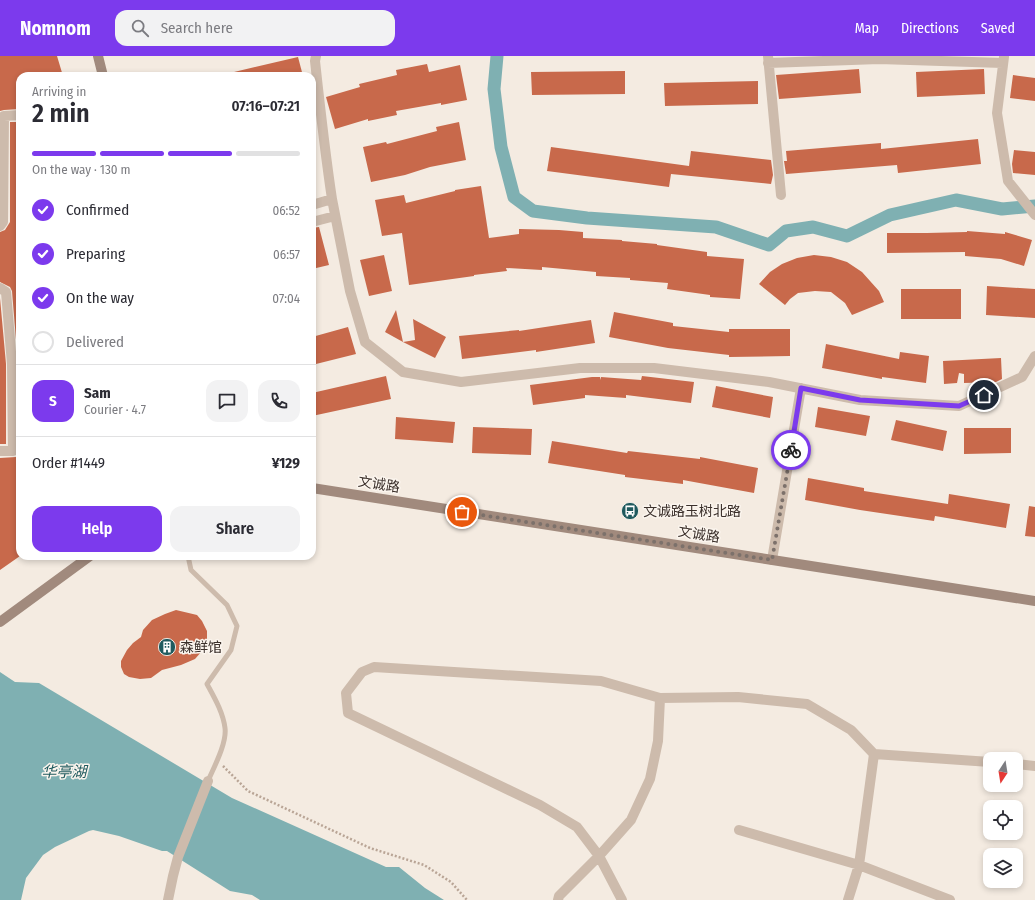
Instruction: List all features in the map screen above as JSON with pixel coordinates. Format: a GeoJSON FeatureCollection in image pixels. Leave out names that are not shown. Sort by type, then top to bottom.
{"type":"FeatureCollection","features":[{"type":"Feature","properties":{"kind":"street"},"geometry":{"type":"LineString","coordinates":[[98,56],[102,72]]}},
{"type":"Feature","properties":{"kind":"street"},"geometry":{"type":"LineString","coordinates":[[316,56],[315,61],[325,159],[350,291],[364,342],[404,372],[461,382],[580,368],[654,368],[769,382],[860,400],[959,406],[1022,378],[1035,356]]}},
{"type":"Feature","properties":{"kind":"street"},"geometry":{"type":"LineString","coordinates":[[781,195],[768,59],[1003,59],[997,113],[1008,181],[1035,215]]}},
{"type":"Feature","properties":{"kind":"street"},"geometry":{"type":"LineString","coordinates":[[0,226],[4,222],[4,116],[16,115]]}},
{"type":"Feature","properties":{"kind":"street"},"geometry":{"type":"LineString","coordinates":[[316,204],[332,199]]}},
{"type":"Feature","properties":{"kind":"street"},"geometry":{"type":"LineString","coordinates":[[316,221],[335,216]]}},
{"type":"Feature","properties":{"kind":"street"},"geometry":{"type":"LineString","coordinates":[[0,288],[6,292],[16,364],[13,451],[0,451]]}},
{"type":"Feature","properties":{"kind":"street"},"geometry":{"type":"LineString","coordinates":[[772,560],[801,388]]}},
{"type":"Feature","properties":{"kind":"street","name":"文诚路"},"geometry":{"type":"LineString","coordinates":[[316,489],[1035,601]]}},
{"type":"Feature","properties":{"kind":"street"},"geometry":{"type":"LineString","coordinates":[[0,622],[85,560]]}},
{"type":"Feature","properties":{"kind":"street"},"geometry":{"type":"LineString","coordinates":[[622,900],[599,856],[577,827],[540,804],[348,713],[346,693],[362,672],[374,666],[601,681],[660,698],[738,697],[807,704],[850,730],[874,754],[983,762]]}},
{"type":"Feature","properties":{"kind":"street"},"geometry":{"type":"LineString","coordinates":[[558,900],[559,896],[599,856],[631,820],[650,780],[658,741],[660,698]]}},
{"type":"Feature","properties":{"kind":"street"},"geometry":{"type":"LineString","coordinates":[[848,900],[859,865],[874,754]]}},
{"type":"Feature","properties":{"kind":"street"},"geometry":{"type":"LineString","coordinates":[[1023,765],[1035,766]]}},
{"type":"Feature","properties":{"kind":"street"},"geometry":{"type":"LineString","coordinates":[[168,900],[178,857],[208,781]]}},
{"type":"Feature","properties":{"kind":"street"},"geometry":{"type":"LineString","coordinates":[[739,830],[859,865],[950,900]]}},
{"type":"Feature","properties":{"kind":"lane"},"geometry":{"type":"LineString","coordinates":[[189,560],[191,570],[227,604],[237,626],[230,650],[207,684],[219,706],[225,728],[221,750],[208,781]]}},
{"type":"Feature","properties":{"kind":"path"},"geometry":{"type":"LineString","coordinates":[[217,760],[248,791],[370,848],[424,865],[451,882],[466,900]]}},
{"type":"Feature","properties":{"kind":"water","name":"华亭湖"},"geometry":{"type":"Polygon","coordinates":[[[0,672],[15,682],[39,683],[232,798],[386,867],[399,867],[425,888],[444,900],[260,900],[252,895],[230,891],[167,851],[162,851],[119,836],[93,830],[55,847],[43,855],[26,878],[21,900],[0,900],[0,672]]]}},
{"type":"Feature","properties":{"kind":"building"},"geometry":{"type":"Polygon","coordinates":[[[0,56],[57,56],[62,72],[16,72],[16,109],[0,111],[0,56]]]}},
{"type":"Feature","properties":{"kind":"building"},"geometry":{"type":"Polygon","coordinates":[[[298,57],[302,72],[234,72],[298,57]]]}},
{"type":"Feature","properties":{"kind":"building"},"geometry":{"type":"Polygon","coordinates":[[[427,64],[429,72],[460,65],[467,100],[396,111],[397,115],[368,121],[368,119],[335,129],[326,97],[360,87],[359,84],[397,75],[396,70],[427,64]]]}},
{"type":"Feature","properties":{"kind":"building"},"geometry":{"type":"Polygon","coordinates":[[[859,69],[861,93],[779,99],[776,75],[859,69]]]}},
{"type":"Feature","properties":{"kind":"building"},"geometry":{"type":"Polygon","coordinates":[[[984,69],[985,94],[917,97],[916,72],[984,69]]]}},
{"type":"Feature","properties":{"kind":"building"},"geometry":{"type":"Polygon","coordinates":[[[625,71],[625,94],[532,95],[531,72],[625,71]]]}},
{"type":"Feature","properties":{"kind":"building"},"geometry":{"type":"Polygon","coordinates":[[[1013,75],[1035,78],[1035,101],[1010,98],[1013,75]]]}},
{"type":"Feature","properties":{"kind":"building"},"geometry":{"type":"Polygon","coordinates":[[[758,81],[758,104],[665,106],[664,83],[758,81]]]}},
{"type":"Feature","properties":{"kind":"building"},"geometry":{"type":"Polygon","coordinates":[[[10,122],[16,122],[16,340],[12,291],[10,287],[0,282],[0,232],[5,230],[10,222],[10,122]]]}},
{"type":"Feature","properties":{"kind":"building"},"geometry":{"type":"Polygon","coordinates":[[[459,122],[466,160],[430,167],[405,175],[371,182],[363,147],[386,142],[387,144],[437,131],[436,127],[459,122]]]}},
{"type":"Feature","properties":{"kind":"building"},"geometry":{"type":"Polygon","coordinates":[[[978,139],[981,164],[898,173],[897,165],[786,174],[784,161],[787,161],[786,151],[881,143],[881,149],[978,139]]]}},
{"type":"Feature","properties":{"kind":"building"},"geometry":{"type":"Polygon","coordinates":[[[551,147],[689,166],[691,151],[771,160],[773,175],[771,184],[671,174],[669,187],[547,171],[551,147]]]}},
{"type":"Feature","properties":{"kind":"building"},"geometry":{"type":"Polygon","coordinates":[[[1014,150],[1035,152],[1035,175],[1013,173],[1012,164],[1014,150]]]}},
{"type":"Feature","properties":{"kind":"building"},"geometry":{"type":"Polygon","coordinates":[[[481,186],[489,238],[519,234],[519,229],[559,230],[583,232],[583,238],[657,244],[707,252],[707,256],[744,259],[740,299],[710,297],[710,295],[667,289],[668,283],[630,280],[630,278],[596,276],[596,272],[542,267],[542,270],[506,268],[507,271],[409,285],[402,233],[382,236],[375,200],[404,195],[406,203],[455,190],[481,186]]]}},
{"type":"Feature","properties":{"kind":"building"},"geometry":{"type":"Polygon","coordinates":[[[316,227],[319,227],[329,265],[316,268],[316,227]]]}},
{"type":"Feature","properties":{"kind":"building"},"geometry":{"type":"Polygon","coordinates":[[[967,231],[1005,234],[1005,232],[1032,240],[1024,266],[1001,259],[965,256],[965,252],[887,253],[887,233],[967,231]]]}},
{"type":"Feature","properties":{"kind":"building"},"geometry":{"type":"Polygon","coordinates":[[[384,255],[392,291],[369,296],[360,260],[384,255]]]}},
{"type":"Feature","properties":{"kind":"building"},"geometry":{"type":"Polygon","coordinates":[[[814,255],[831,257],[847,262],[862,272],[879,291],[884,302],[852,315],[845,303],[831,292],[815,291],[798,293],[785,305],[759,284],[770,272],[782,264],[797,258],[814,255]]]}},
{"type":"Feature","properties":{"kind":"building"},"geometry":{"type":"Polygon","coordinates":[[[987,286],[1035,289],[1035,318],[986,315],[987,286]]]}},
{"type":"Feature","properties":{"kind":"building"},"geometry":{"type":"Polygon","coordinates":[[[901,289],[961,289],[961,319],[901,319],[901,289]]]}},
{"type":"Feature","properties":{"kind":"building"},"geometry":{"type":"Polygon","coordinates":[[[0,298],[6,364],[6,444],[0,444],[0,298]]]}},
{"type":"Feature","properties":{"kind":"building"},"geometry":{"type":"Polygon","coordinates":[[[396,310],[403,342],[385,332],[396,310]]]}},
{"type":"Feature","properties":{"kind":"building"},"geometry":{"type":"Polygon","coordinates":[[[614,312],[673,323],[673,326],[729,332],[729,329],[790,329],[790,356],[729,357],[729,355],[668,348],[609,337],[614,312]]]}},
{"type":"Feature","properties":{"kind":"building"},"geometry":{"type":"Polygon","coordinates":[[[413,319],[446,337],[435,358],[403,342],[415,340],[413,319]]]}},
{"type":"Feature","properties":{"kind":"building"},"geometry":{"type":"Polygon","coordinates":[[[591,320],[595,343],[536,352],[536,350],[462,359],[459,336],[519,331],[591,320]]]}},
{"type":"Feature","properties":{"kind":"building"},"geometry":{"type":"Polygon","coordinates":[[[348,327],[356,354],[316,364],[316,336],[348,327]]]}},
{"type":"Feature","properties":{"kind":"building"},"geometry":{"type":"Polygon","coordinates":[[[826,344],[899,359],[900,352],[929,356],[926,383],[882,377],[882,379],[822,368],[826,344]]]}},
{"type":"Feature","properties":{"kind":"building"},"geometry":{"type":"Polygon","coordinates":[[[1001,358],[1002,379],[996,382],[964,383],[964,374],[959,373],[957,383],[944,384],[943,361],[1001,358]]]}},
{"type":"Feature","properties":{"kind":"building"},"geometry":{"type":"Polygon","coordinates":[[[386,376],[391,399],[316,415],[316,392],[386,376]]]}},
{"type":"Feature","properties":{"kind":"building"},"geometry":{"type":"Polygon","coordinates":[[[642,376],[694,382],[691,403],[626,395],[626,398],[585,395],[585,398],[533,405],[530,385],[592,377],[600,377],[601,380],[601,377],[641,380],[642,376]]]}},
{"type":"Feature","properties":{"kind":"building"},"geometry":{"type":"Polygon","coordinates":[[[716,386],[773,397],[770,418],[712,407],[716,386]]]}},
{"type":"Feature","properties":{"kind":"building"},"geometry":{"type":"Polygon","coordinates":[[[818,407],[870,416],[866,436],[815,427],[818,407]]]}},
{"type":"Feature","properties":{"kind":"building"},"geometry":{"type":"Polygon","coordinates":[[[396,417],[455,422],[453,443],[395,439],[396,417]]]}},
{"type":"Feature","properties":{"kind":"building"},"geometry":{"type":"Polygon","coordinates":[[[896,420],[947,431],[943,451],[891,440],[896,420]]]}},
{"type":"Feature","properties":{"kind":"building"},"geometry":{"type":"Polygon","coordinates":[[[473,427],[532,429],[531,455],[472,453],[473,427]]]}},
{"type":"Feature","properties":{"kind":"building"},"geometry":{"type":"Polygon","coordinates":[[[964,428],[1011,428],[1011,453],[964,454],[964,428]]]}},
{"type":"Feature","properties":{"kind":"building"},"geometry":{"type":"Polygon","coordinates":[[[552,441],[627,453],[628,451],[700,459],[700,457],[758,468],[754,493],[683,480],[683,484],[625,477],[625,475],[548,463],[552,441]]]}},
{"type":"Feature","properties":{"kind":"building"},"geometry":{"type":"Polygon","coordinates":[[[16,457],[16,559],[0,570],[0,458],[16,457]]]}},
{"type":"Feature","properties":{"kind":"building"},"geometry":{"type":"Polygon","coordinates":[[[808,478],[864,488],[864,491],[948,504],[949,494],[1010,504],[1006,528],[935,516],[934,521],[805,500],[808,478]]]}},
{"type":"Feature","properties":{"kind":"building"},"geometry":{"type":"Polygon","coordinates":[[[1029,506],[1035,507],[1035,537],[1025,536],[1029,506]]]}},
{"type":"Feature","properties":{"kind":"building","name":"森鲜馆"},"geometry":{"type":"Polygon","coordinates":[[[176,610],[197,615],[202,621],[207,631],[207,641],[202,651],[195,659],[181,665],[162,670],[151,678],[140,679],[129,677],[124,674],[121,667],[121,661],[127,650],[141,637],[143,630],[152,620],[176,610]]]}},
{"type":"Feature","properties":{"kind":"waterway"},"geometry":{"type":"LineString","coordinates":[[497,56],[494,89],[501,147],[514,197],[533,211],[587,218],[716,227],[769,245],[786,231],[813,227],[847,236],[890,215],[956,200],[1002,209],[1035,206]]}},
{"type":"Feature","properties":{"kind":"way so far"},"geometry":{"type":"LineString","coordinates":[[462,512],[772,560],[791,450]]}},
{"type":"Feature","properties":{"kind":"place","name":"文诚路玉树北路"},"geometry":{"type":"Point","coordinates":[630,511]}},
{"type":"Feature","properties":{"kind":"place","name":"森鲜馆"},"geometry":{"type":"Point","coordinates":[167,647]}},
{"type":"Feature","properties":{"kind":"route"},"geometry":{"type":"LineString","coordinates":[[791,450],[801,388],[860,400],[959,406],[984,395]]}}]}
